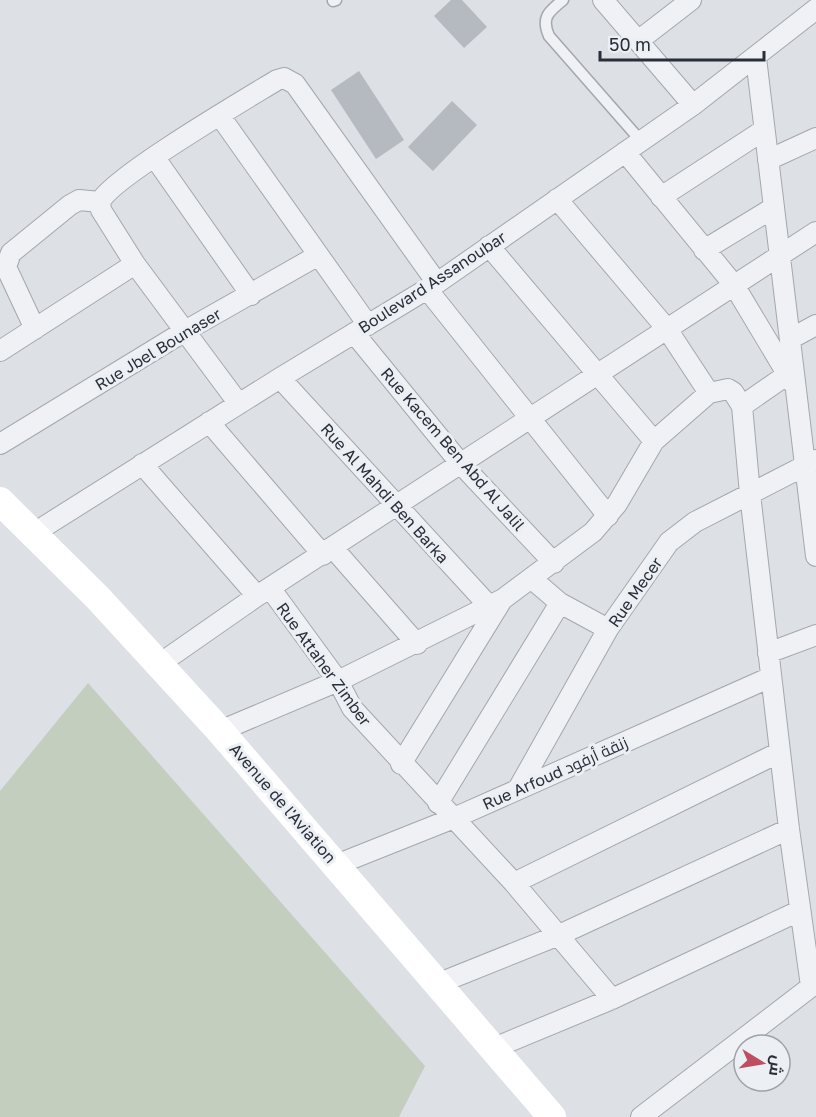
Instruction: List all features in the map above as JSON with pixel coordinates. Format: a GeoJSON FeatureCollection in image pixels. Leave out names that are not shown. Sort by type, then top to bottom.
{"type":"FeatureCollection","features":[{"type":"Feature","properties":{"kind":"street"},"geometry":{"type":"LineString","coordinates":[[603,0],[693,105]]}},
{"type":"Feature","properties":{"kind":"street"},"geometry":{"type":"LineString","coordinates":[[638,42],[691,0]]}},
{"type":"Feature","properties":{"kind":"street","name":"Boulevard Assanoubar"},"geometry":{"type":"LineString","coordinates":[[34,533],[280,378],[432,286],[693,105],[816,9]]}},
{"type":"Feature","properties":{"kind":"street"},"geometry":{"type":"LineString","coordinates":[[756,58],[773,208],[792,338],[792,381],[811,463],[816,556]]}},
{"type":"Feature","properties":{"kind":"street"},"geometry":{"type":"LineString","coordinates":[[239,404],[135,264],[101,210],[100,202],[107,192],[155,158],[277,80],[284,78],[291,81],[432,286],[530,418],[608,516]]}},
{"type":"Feature","properties":{"kind":"street","name":"Rue Kacem Ben Abd Al Jalil"},"geometry":{"type":"LineString","coordinates":[[220,116],[317,256],[361,329],[461,464],[554,563]]}},
{"type":"Feature","properties":{"kind":"street"},"geometry":{"type":"LineString","coordinates":[[661,197],[764,130]]}},
{"type":"Feature","properties":{"kind":"street"},"geometry":{"type":"LineString","coordinates":[[768,160],[816,138]]}},
{"type":"Feature","properties":{"kind":"street"},"geometry":{"type":"LineString","coordinates":[[633,147],[661,197],[734,285],[792,381]]}},
{"type":"Feature","properties":{"kind":"street"},"geometry":{"type":"LineString","coordinates":[[155,158],[251,295]]}},
{"type":"Feature","properties":{"kind":"street"},"geometry":{"type":"LineString","coordinates":[[557,199],[667,329],[709,393]]}},
{"type":"Feature","properties":{"kind":"street"},"geometry":{"type":"LineString","coordinates":[[35,329],[6,267],[11,253],[70,205],[80,200],[100,202]]}},
{"type":"Feature","properties":{"kind":"street"},"geometry":{"type":"LineString","coordinates":[[704,250],[773,208]]}},
{"type":"Feature","properties":{"kind":"street"},"geometry":{"type":"LineString","coordinates":[[158,664],[264,592],[816,232]]}},
{"type":"Feature","properties":{"kind":"street"},"geometry":{"type":"LineString","coordinates":[[489,246],[654,441]]}},
{"type":"Feature","properties":{"kind":"street","name":"Rue Jbel Bounaser"},"geometry":{"type":"LineString","coordinates":[[0,444],[185,331],[317,256]]}},
{"type":"Feature","properties":{"kind":"street"},"geometry":{"type":"LineString","coordinates":[[0,351],[135,264]]}},
{"type":"Feature","properties":{"kind":"street"},"geometry":{"type":"LineString","coordinates":[[792,338],[816,325]]}},
{"type":"Feature","properties":{"kind":"street","name":"Rue Al Mahdi Ben Barka"},"geometry":{"type":"LineString","coordinates":[[280,378],[396,507],[496,603]]}},
{"type":"Feature","properties":{"kind":"street"},"geometry":{"type":"LineString","coordinates":[[742,406],[792,381]]}},
{"type":"Feature","properties":{"kind":"street"},"geometry":{"type":"LineString","coordinates":[[220,731],[338,681],[496,603],[577,546],[608,516],[626,491],[654,441],[709,393],[728,389],[734,392],[742,406],[789,829],[799,910],[813,984],[641,1117]]}},
{"type":"Feature","properties":{"kind":"street"},"geometry":{"type":"LineString","coordinates":[[209,423],[417,644]]}},
{"type":"Feature","properties":{"kind":"street","name":"Rue Mecer"},"geometry":{"type":"LineString","coordinates":[[518,789],[609,629],[669,542],[681,530],[811,463]]}},
{"type":"Feature","properties":{"kind":"street","name":"Rue Attaher Zimber"},"geometry":{"type":"LineString","coordinates":[[142,464],[264,592],[338,681],[352,708],[401,764],[514,883],[612,999]]}},
{"type":"Feature","properties":{"kind":"street","name":"Avenue de l'Aviation"},"geometry":{"type":"LineString","coordinates":[[0,501],[98,598],[220,731],[552,1117]]}},
{"type":"Feature","properties":{"kind":"street"},"geometry":{"type":"LineString","coordinates":[[532,579],[560,603],[609,629]]}},
{"type":"Feature","properties":{"kind":"street"},"geometry":{"type":"LineString","coordinates":[[401,764],[496,603]]}},
{"type":"Feature","properties":{"kind":"street"},"geometry":{"type":"LineString","coordinates":[[438,803],[560,603]]}},
{"type":"Feature","properties":{"kind":"street"},"geometry":{"type":"LineString","coordinates":[[768,653],[816,635]]}},
{"type":"Feature","properties":{"kind":"street","name":"Rue Arfoud زنقة أرفود"},"geometry":{"type":"LineString","coordinates":[[336,865],[454,818],[771,677]]}},
{"type":"Feature","properties":{"kind":"street"},"geometry":{"type":"LineString","coordinates":[[514,883],[780,752]]}},
{"type":"Feature","properties":{"kind":"street"},"geometry":{"type":"LineString","coordinates":[[437,984],[559,935],[789,829]]}},
{"type":"Feature","properties":{"kind":"street"},"geometry":{"type":"LineString","coordinates":[[494,1048],[612,999],[799,910]]}},
{"type":"Feature","properties":{"kind":"lane"},"geometry":{"type":"LineString","coordinates":[[562,0],[546,15],[544,25],[549,36],[633,147]]}},
{"type":"Feature","properties":{"kind":"green space"},"geometry":{"type":"Polygon","coordinates":[[[88,683],[425,1066],[399,1117],[0,1117],[0,791],[88,683]]]}},
{"type":"Feature","properties":{"kind":"building"},"geometry":{"type":"Polygon","coordinates":[[[451,0],[462,0],[487,27],[464,48],[434,16],[451,0]]]}},
{"type":"Feature","properties":{"kind":"building"},"geometry":{"type":"Polygon","coordinates":[[[359,71],[404,140],[376,159],[331,90],[359,71]]]}},
{"type":"Feature","properties":{"kind":"building"},"geometry":{"type":"Polygon","coordinates":[[[452,101],[477,125],[433,171],[408,147],[452,101]]]}}]}
